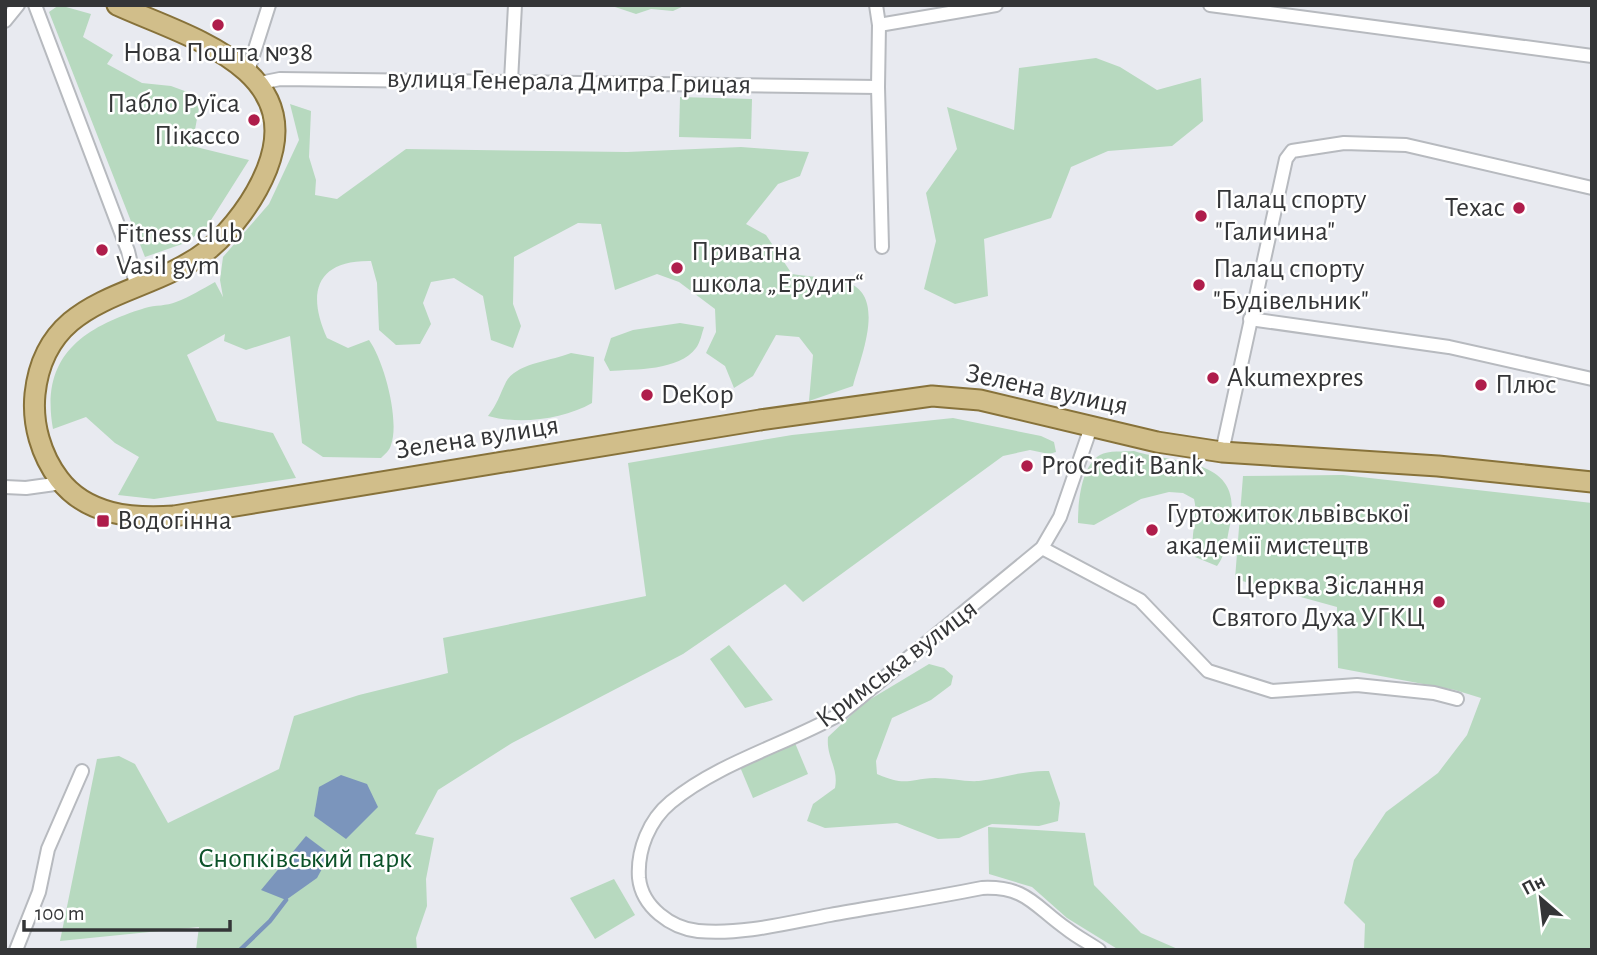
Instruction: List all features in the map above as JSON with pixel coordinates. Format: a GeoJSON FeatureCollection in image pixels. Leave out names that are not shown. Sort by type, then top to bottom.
{"type":"FeatureCollection","features":[{"type":"Feature","properties":{"kind":"main road"},"geometry":{"type":"LineString","coordinates":[[117,5],[219,51],[254,77]]}},
{"type":"Feature","properties":{"kind":"main road","name":"Зелена вулиця"},"geometry":{"type":"LineString","coordinates":[[254,77],[270,101],[275,129],[272,155],[259,187],[237,220],[208,250],[176,270],[136,285],[86,310],[61,332],[45,353],[37,378],[36,427],[45,457],[62,482],[99,509],[146,518],[174,516],[891,400],[932,396],[977,399],[1157,442],[1223,452],[1437,467],[1592,482]]}},
{"type":"Feature","properties":{"kind":"street"},"geometry":{"type":"LineString","coordinates":[[5,21],[18,5]]}},
{"type":"Feature","properties":{"kind":"street"},"geometry":{"type":"LineString","coordinates":[[35,5],[128,251],[136,285]]}},
{"type":"Feature","properties":{"kind":"street"},"geometry":{"type":"LineString","coordinates":[[254,77],[269,5]]}},
{"type":"Feature","properties":{"kind":"street"},"geometry":{"type":"LineString","coordinates":[[511,81],[516,5]]}},
{"type":"Feature","properties":{"kind":"street"},"geometry":{"type":"LineString","coordinates":[[876,5],[880,25],[878,87],[882,247]]}},
{"type":"Feature","properties":{"kind":"street"},"geometry":{"type":"LineString","coordinates":[[880,25],[996,5]]}},
{"type":"Feature","properties":{"kind":"street"},"geometry":{"type":"LineString","coordinates":[[1210,5],[1592,56]]}},
{"type":"Feature","properties":{"kind":"street","name":"вулиця Генерала Дмитра Грицая"},"geometry":{"type":"LineString","coordinates":[[254,77],[878,87]]}},
{"type":"Feature","properties":{"kind":"street"},"geometry":{"type":"LineString","coordinates":[[1223,452],[1286,159],[1292,151],[1344,143],[1406,145],[1592,188]]}},
{"type":"Feature","properties":{"kind":"street"},"geometry":{"type":"LineString","coordinates":[[1250,319],[1449,347],[1592,379]]}},
{"type":"Feature","properties":{"kind":"street","name":"Кримська вулиця"},"geometry":{"type":"LineString","coordinates":[[1091,427],[1060,517],[1042,548],[840,714],[804,734],[713,773],[668,804],[655,818],[639,861],[640,882],[645,897],[656,911],[672,923],[696,931],[726,931],[982,888],[1002,887],[1028,895],[1066,929],[1099,950]]}},
{"type":"Feature","properties":{"kind":"street"},"geometry":{"type":"LineString","coordinates":[[5,486],[26,488],[62,482]]}},
{"type":"Feature","properties":{"kind":"street"},"geometry":{"type":"LineString","coordinates":[[1042,548],[1140,600],[1208,671],[1272,691],[1357,685],[1457,699]]}},
{"type":"Feature","properties":{"kind":"street"},"geometry":{"type":"LineString","coordinates":[[16,950],[39,891],[48,849],[82,771]]}},
{"type":"Feature","properties":{"kind":"green space"},"geometry":{"type":"Polygon","coordinates":[[[59,5],[91,14],[83,37],[113,55],[107,64],[142,83],[171,86],[201,97],[192,146],[249,160],[206,228],[185,243],[145,257],[49,12],[59,5]]]}},
{"type":"Feature","properties":{"kind":"green space"},"geometry":{"type":"Polygon","coordinates":[[[609,5],[686,5],[673,11],[651,9],[636,14],[609,5]]]}},
{"type":"Feature","properties":{"kind":"green space"},"geometry":{"type":"Polygon","coordinates":[[[1096,58],[1120,67],[1157,90],[1201,78],[1203,121],[1172,146],[1108,151],[1071,167],[1051,218],[984,239],[988,296],[955,304],[924,289],[936,241],[926,193],[957,149],[947,107],[1014,130],[1019,68],[1096,58]]]}},
{"type":"Feature","properties":{"kind":"green space"},"geometry":{"type":"Polygon","coordinates":[[[680,97],[752,99],[751,139],[679,137],[680,97]]]}},
{"type":"Feature","properties":{"kind":"green space"},"geometry":{"type":"Polygon","coordinates":[[[290,104],[311,111],[309,157],[316,180],[315,195],[337,199],[406,149],[627,152],[741,147],[809,152],[800,176],[778,184],[746,224],[766,235],[792,274],[833,279],[859,289],[866,300],[869,313],[865,344],[853,386],[809,401],[813,355],[799,337],[776,335],[753,376],[734,388],[725,366],[706,353],[716,332],[715,309],[679,282],[657,274],[615,290],[601,224],[578,223],[514,257],[513,304],[521,326],[513,348],[491,340],[483,296],[454,278],[431,282],[423,303],[431,324],[420,344],[396,345],[379,330],[377,283],[371,261],[352,262],[327,273],[317,294],[321,322],[327,338],[348,348],[369,340],[385,376],[392,406],[393,434],[390,449],[381,458],[323,457],[302,443],[290,336],[246,350],[224,341],[225,334],[187,355],[217,421],[273,433],[296,478],[154,499],[118,495],[139,457],[115,443],[86,417],[53,429],[53,383],[60,364],[70,349],[84,336],[122,316],[172,303],[215,282],[223,297],[220,280],[223,257],[269,204],[299,140],[290,104]]]}},
{"type":"Feature","properties":{"kind":"green space"},"geometry":{"type":"Polygon","coordinates":[[[680,323],[704,327],[697,346],[688,356],[668,365],[610,371],[604,360],[611,338],[633,330],[680,323]]]}},
{"type":"Feature","properties":{"kind":"green space"},"geometry":{"type":"Polygon","coordinates":[[[571,353],[594,357],[592,403],[581,409],[541,419],[514,420],[488,416],[511,376],[526,367],[571,353]]]}},
{"type":"Feature","properties":{"kind":"green space","name":"Снопківський парк"},"geometry":{"type":"Polygon","coordinates":[[[953,418],[1041,436],[1054,442],[1056,452],[1049,454],[1030,450],[1003,456],[803,602],[785,584],[683,654],[512,743],[438,790],[415,834],[434,838],[426,879],[427,906],[416,938],[417,950],[196,950],[199,927],[60,941],[97,759],[119,756],[135,764],[168,823],[279,769],[294,716],[359,695],[448,673],[443,638],[646,596],[628,463],[792,435],[953,418]]]}},
{"type":"Feature","properties":{"kind":"green space"},"geometry":{"type":"Polygon","coordinates":[[[1134,451],[1204,468],[1218,475],[1227,487],[1232,503],[1230,525],[1224,551],[1217,566],[1195,557],[1194,499],[1183,493],[1169,492],[1141,499],[1094,525],[1078,523],[1082,485],[1094,460],[1107,452],[1134,451]]]}},
{"type":"Feature","properties":{"kind":"green space"},"geometry":{"type":"Polygon","coordinates":[[[1343,475],[1592,503],[1592,950],[1364,950],[1365,924],[1344,903],[1354,860],[1386,812],[1438,773],[1467,735],[1481,698],[1455,690],[1338,668],[1337,607],[1235,579],[1243,476],[1343,475]]]}},
{"type":"Feature","properties":{"kind":"green space"},"geometry":{"type":"Polygon","coordinates":[[[729,645],[773,700],[745,708],[710,659],[729,645]]]}},
{"type":"Feature","properties":{"kind":"green space"},"geometry":{"type":"Polygon","coordinates":[[[929,664],[944,668],[953,676],[951,685],[931,700],[892,718],[876,761],[877,774],[901,781],[935,778],[974,781],[1049,771],[1060,803],[1058,821],[1039,826],[992,824],[959,838],[938,839],[897,823],[825,828],[807,821],[813,804],[835,788],[828,737],[864,703],[929,664]]]}},
{"type":"Feature","properties":{"kind":"green space"},"geometry":{"type":"Polygon","coordinates":[[[795,743],[808,774],[753,798],[740,767],[795,743]]]}},
{"type":"Feature","properties":{"kind":"green space"},"geometry":{"type":"Polygon","coordinates":[[[988,827],[1085,833],[1094,885],[1141,933],[1180,950],[1119,950],[1067,918],[1032,887],[989,874],[988,827]]]}},
{"type":"Feature","properties":{"kind":"green space"},"geometry":{"type":"Polygon","coordinates":[[[614,879],[635,915],[595,939],[570,898],[614,879]]]}},
{"type":"Feature","properties":{"kind":"water"},"geometry":{"type":"Polygon","coordinates":[[[341,775],[367,784],[378,807],[346,839],[314,816],[319,787],[341,775]]]}},
{"type":"Feature","properties":{"kind":"water"},"geometry":{"type":"Polygon","coordinates":[[[306,836],[330,854],[317,878],[286,900],[261,890],[306,836]]]}},
{"type":"Feature","properties":{"kind":"waterway"},"geometry":{"type":"LineString","coordinates":[[240,950],[270,921],[286,900]]}},
{"type":"Feature","properties":{"kind":"place","name":"Нова Пошта №38"},"geometry":{"type":"Point","coordinates":[218,25]}},
{"type":"Feature","properties":{"kind":"place","name":"Пабло Руїса Пікассо"},"geometry":{"type":"Point","coordinates":[254,120]}},
{"type":"Feature","properties":{"kind":"place","name":"Техас"},"geometry":{"type":"Point","coordinates":[1519,208]}},
{"type":"Feature","properties":{"kind":"place","name":"Палац спорту \"Галичина\""},"geometry":{"type":"Point","coordinates":[1201,216]}},
{"type":"Feature","properties":{"kind":"place","name":"Fitness club Vasil gym"},"geometry":{"type":"Point","coordinates":[102,250]}},
{"type":"Feature","properties":{"kind":"place","name":"Приватна школа „Ерудит“"},"geometry":{"type":"Point","coordinates":[677,268]}},
{"type":"Feature","properties":{"kind":"place","name":"Палац спорту \"Будівельник\""},"geometry":{"type":"Point","coordinates":[1199,285]}},
{"type":"Feature","properties":{"kind":"place","name":"Akumexpres"},"geometry":{"type":"Point","coordinates":[1213,378]}},
{"type":"Feature","properties":{"kind":"place","name":"Плюс"},"geometry":{"type":"Point","coordinates":[1481,385]}},
{"type":"Feature","properties":{"kind":"place","name":"DeKop"},"geometry":{"type":"Point","coordinates":[647,395]}},
{"type":"Feature","properties":{"kind":"place","name":"ProCredit Bank"},"geometry":{"type":"Point","coordinates":[1027,466]}},
{"type":"Feature","properties":{"kind":"place","name":"Водогінна"},"geometry":{"type":"Point","coordinates":[103,521]}},
{"type":"Feature","properties":{"kind":"place","name":"Гуртожиток львівської академії мистецтв"},"geometry":{"type":"Point","coordinates":[1152,530]}},
{"type":"Feature","properties":{"kind":"place","name":"Церква Зіслання Святого Духа УГКЦ"},"geometry":{"type":"Point","coordinates":[1439,602]}}]}
